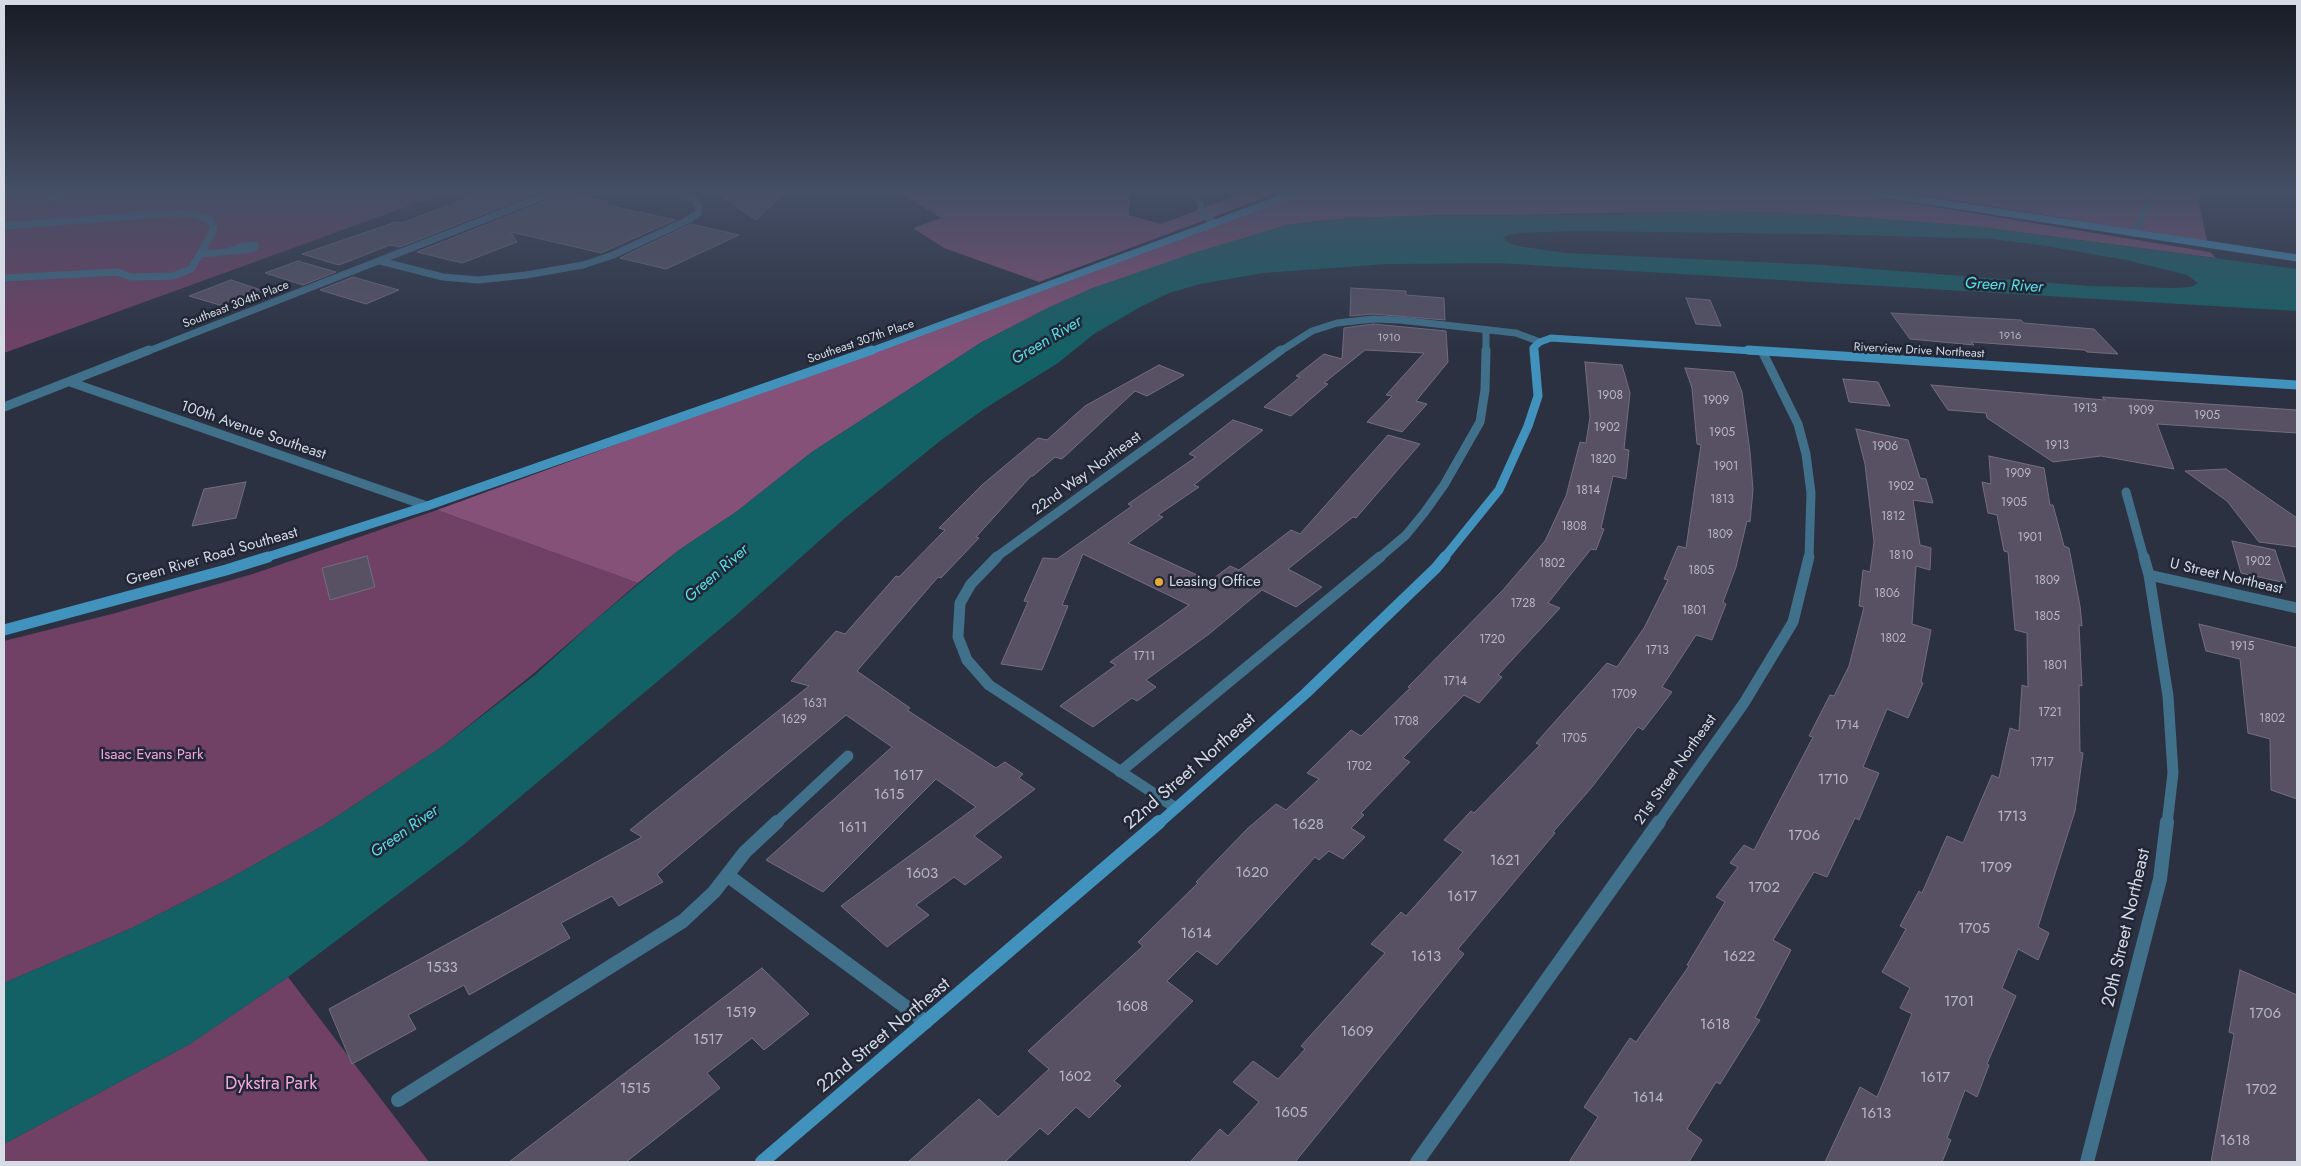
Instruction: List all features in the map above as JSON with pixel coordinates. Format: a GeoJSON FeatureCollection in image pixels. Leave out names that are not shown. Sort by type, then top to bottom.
{"type":"FeatureCollection","features":[{"type":"Feature","properties":{"kind":"street"},"geometry":{"type":"LineString","coordinates":[[4,278],[117,272],[131,277],[173,276],[191,269],[205,245]]}},
{"type":"Feature","properties":{"kind":"street","name":"Southeast 304th Place"},"geometry":{"type":"LineString","coordinates":[[4,408],[419,245]]}},
{"type":"Feature","properties":{"kind":"street"},"geometry":{"type":"LineString","coordinates":[[380,261],[415,272],[454,279],[478,280],[514,277],[572,267],[600,260],[632,245]]}},
{"type":"Feature","properties":{"kind":"street","name":"Southeast 307th Place"},"geometry":{"type":"LineString","coordinates":[[426,506],[913,336],[1155,245]]}},
{"type":"Feature","properties":{"kind":"street"},"geometry":{"type":"LineString","coordinates":[[2215,245],[2297,258]]}},
{"type":"Feature","properties":{"kind":"street"},"geometry":{"type":"LineString","coordinates":[[200,254],[231,251]]}},
{"type":"Feature","properties":{"kind":"street","name":"22nd Way Northeast"},"geometry":{"type":"LineString","coordinates":[[1176,808],[990,685],[967,660],[958,637],[960,603],[971,584],[991,561],[1295,340],[1312,331],[1337,323],[1372,319],[1431,322],[1516,333],[1540,342]]}},
{"type":"Feature","properties":{"kind":"street"},"geometry":{"type":"LineString","coordinates":[[1120,772],[1270,650],[1406,535],[1444,485],[1480,422],[1485,390],[1486,330]]}},
{"type":"Feature","properties":{"kind":"street","name":"Riverview Drive Northeast"},"geometry":{"type":"LineString","coordinates":[[1540,342],[1551,338],[1763,353],[2297,385]]}},
{"type":"Feature","properties":{"kind":"street","name":"22nd Street Northeast"},"geometry":{"type":"LineString","coordinates":[[762,1162],[1176,808],[1305,694],[1436,568],[1499,490],[1528,426],[1538,396],[1536,359],[1533,348],[1540,342]]}},
{"type":"Feature","properties":{"kind":"street","name":"21st Street Northeast"},"geometry":{"type":"LineString","coordinates":[[1417,1162],[1744,703],[1793,622],[1809,560],[1811,493],[1806,454],[1798,424],[1763,353]]}},
{"type":"Feature","properties":{"kind":"street","name":"100th Avenue Southeast"},"geometry":{"type":"LineString","coordinates":[[70,382],[426,506]]}},
{"type":"Feature","properties":{"kind":"street","name":"20th Street Northeast"},"geometry":{"type":"LineString","coordinates":[[2087,1162],[2160,879],[2172,773],[2168,696],[2149,574],[2126,492]]}},
{"type":"Feature","properties":{"kind":"street","name":"Green River Road Southeast"},"geometry":{"type":"LineString","coordinates":[[4,630],[226,570],[426,506]]}},
{"type":"Feature","properties":{"kind":"street","name":"U Street Northeast"},"geometry":{"type":"LineString","coordinates":[[2149,574],[2297,608]]}},
{"type":"Feature","properties":{"kind":"street"},"geometry":{"type":"LineString","coordinates":[[398,1100],[683,921],[714,892],[745,852],[848,756]]}},
{"type":"Feature","properties":{"kind":"street"},"geometry":{"type":"LineString","coordinates":[[727,875],[926,1022]]}},
{"type":"Feature","properties":{"kind":"green space"},"geometry":{"type":"Polygon","coordinates":[[[4,245],[300,245],[4,353],[4,245]]]}},
{"type":"Feature","properties":{"kind":"green space","name":"Isaac Evans Park"},"geometry":{"type":"Polygon","coordinates":[[[437,510],[638,583],[533,674],[443,746],[324,825],[227,880],[132,928],[4,983],[4,641],[112,614],[253,574],[437,510]]]}},
{"type":"Feature","properties":{"kind":"green space","name":"Dykstra Park"},"geometry":{"type":"Polygon","coordinates":[[[288,977],[429,1162],[4,1162],[4,1144],[190,1044],[288,977]]]}},
{"type":"Feature","properties":{"kind":"shaded area"},"geometry":{"type":"Polygon","coordinates":[[[940,245],[1137,245],[1039,282],[940,245]]]}},
{"type":"Feature","properties":{"kind":"shaded area"},"geometry":{"type":"Polygon","coordinates":[[[1160,245],[1224,245],[1093,288],[1048,308],[982,342],[812,452],[736,512],[679,550],[638,583],[437,510],[1160,245]]]}},
{"type":"Feature","properties":{"kind":"shaded area"},"geometry":{"type":"Polygon","coordinates":[[[2120,245],[2170,245],[2210,252],[2216,258],[2120,245]]]}},
{"type":"Feature","properties":{"kind":"water","name":"Green River"},"geometry":{"type":"Polygon","coordinates":[[[1218,245],[1516,245],[1566,253],[1822,265],[2089,286],[2174,288],[2191,287],[2198,283],[2187,275],[2126,260],[2042,245],[2119,245],[2297,269],[2297,311],[1498,263],[1387,264],[1263,273],[1200,284],[1169,293],[1140,307],[1094,334],[1058,363],[984,409],[940,441],[845,518],[734,617],[463,845],[288,977],[190,1044],[4,1144],[4,983],[132,928],[227,880],[324,825],[443,746],[535,675],[592,623],[679,550],[736,512],[812,452],[982,342],[1048,308],[1093,288],[1218,245]]]}},
{"type":"Feature","properties":{"kind":"building"},"geometry":{"type":"Polygon","coordinates":[[[327,245],[389,245],[339,265],[302,254],[327,245]]]}},
{"type":"Feature","properties":{"kind":"building"},"geometry":{"type":"Polygon","coordinates":[[[434,245],[508,245],[462,263],[417,252],[434,245]]]}},
{"type":"Feature","properties":{"kind":"building"},"geometry":{"type":"Polygon","coordinates":[[[568,245],[618,245],[601,253],[568,245]]]}},
{"type":"Feature","properties":{"kind":"building"},"geometry":{"type":"Polygon","coordinates":[[[646,245],[717,245],[666,269],[620,258],[646,245]]]}},
{"type":"Feature","properties":{"kind":"building"},"geometry":{"type":"Polygon","coordinates":[[[298,261],[336,272],[303,285],[265,273],[298,261]]]}},
{"type":"Feature","properties":{"kind":"building"},"geometry":{"type":"Polygon","coordinates":[[[353,277],[399,290],[366,304],[320,290],[353,277]]]}},
{"type":"Feature","properties":{"kind":"building"},"geometry":{"type":"Polygon","coordinates":[[[231,280],[264,291],[223,306],[189,296],[231,280]]]}},
{"type":"Feature","properties":{"kind":"building"},"geometry":{"type":"Polygon","coordinates":[[[1351,288],[1406,291],[1406,295],[1444,298],[1445,320],[1373,314],[1350,316],[1351,288]]]}},
{"type":"Feature","properties":{"kind":"building"},"geometry":{"type":"Polygon","coordinates":[[[1686,298],[1710,300],[1721,326],[1696,324],[1686,298]]]}},
{"type":"Feature","properties":{"kind":"building"},"geometry":{"type":"Polygon","coordinates":[[[1891,313],[2021,320],[2024,323],[2094,329],[2118,354],[2087,352],[2085,350],[1971,342],[1974,345],[1910,339],[1891,313]]]}},
{"type":"Feature","properties":{"kind":"building"},"geometry":{"type":"Polygon","coordinates":[[[1373,324],[1446,331],[1448,362],[1416,401],[1427,404],[1402,432],[1367,422],[1392,396],[1386,395],[1424,353],[1365,350],[1324,383],[1328,384],[1291,416],[1264,407],[1300,377],[1296,376],[1324,354],[1342,359],[1344,328],[1373,324]]]}},
{"type":"Feature","properties":{"kind":"building"},"geometry":{"type":"Polygon","coordinates":[[[1585,362],[1622,365],[1630,393],[1624,449],[1629,450],[1626,479],[1613,476],[1601,528],[1604,529],[1596,550],[1591,549],[1548,603],[1560,608],[1498,675],[1502,677],[1479,703],[1464,695],[1403,758],[1410,762],[1361,813],[1364,815],[1351,828],[1365,837],[1343,859],[1329,851],[1319,860],[1315,857],[1217,965],[1197,951],[1167,981],[1193,1001],[1114,1081],[1121,1086],[1089,1118],[1076,1107],[1048,1135],[1040,1128],[1005,1162],[908,1162],[979,1099],[998,1117],[1049,1069],[1028,1051],[1143,946],[1138,942],[1198,883],[1196,882],[1247,829],[1276,804],[1286,810],[1319,779],[1307,773],[1351,730],[1361,736],[1410,688],[1408,687],[1503,590],[1545,541],[1566,496],[1580,442],[1586,443],[1590,417],[1585,362]]]}},
{"type":"Feature","properties":{"kind":"building"},"geometry":{"type":"Polygon","coordinates":[[[1159,365],[1184,375],[1147,396],[1135,391],[1062,459],[1055,457],[1031,476],[976,537],[979,538],[941,578],[938,577],[857,671],[910,708],[907,710],[996,768],[1005,762],[1023,774],[1019,778],[1035,789],[974,836],[1002,857],[965,885],[954,877],[916,905],[929,915],[887,947],[841,906],[976,807],[936,779],[823,892],[766,860],[892,747],[846,715],[657,874],[663,882],[619,906],[612,896],[561,923],[570,938],[469,995],[464,985],[408,1015],[416,1029],[352,1064],[329,1009],[642,837],[630,830],[809,686],[791,681],[836,631],[845,634],[896,576],[899,577],[945,530],[939,528],[982,485],[1038,438],[1047,440],[1085,406],[1159,365]]]}},
{"type":"Feature","properties":{"kind":"building"},"geometry":{"type":"Polygon","coordinates":[[[1685,368],[1734,372],[1742,392],[1750,452],[1753,490],[1750,522],[1747,521],[1736,567],[1723,602],[1726,604],[1712,640],[1696,635],[1662,687],[1672,692],[1643,730],[1638,727],[1592,787],[1553,832],[1555,833],[1458,949],[1464,954],[1295,1162],[1190,1162],[1220,1129],[1228,1136],[1259,1102],[1233,1082],[1253,1061],[1278,1079],[1305,1049],[1301,1046],[1385,953],[1371,944],[1401,912],[1406,916],[1463,852],[1444,840],[1471,811],[1474,813],[1540,745],[1536,743],[1607,663],[1617,667],[1644,628],[1668,580],[1664,579],[1678,546],[1686,548],[1701,445],[1697,444],[1692,388],[1685,368]]]}},
{"type":"Feature","properties":{"kind":"building"},"geometry":{"type":"Polygon","coordinates":[[[1843,379],[1878,382],[1890,406],[1849,402],[1843,379]]]}},
{"type":"Feature","properties":{"kind":"building"},"geometry":{"type":"Polygon","coordinates":[[[1931,385],[2105,400],[2102,397],[2297,410],[2297,433],[2157,424],[2174,469],[2101,456],[2053,462],[1987,418],[1986,413],[1948,410],[1931,385]]]}},
{"type":"Feature","properties":{"kind":"building"},"geometry":{"type":"Polygon","coordinates":[[[1233,420],[1263,430],[1194,485],[1199,487],[1158,515],[1163,517],[1128,543],[1210,581],[1230,566],[1239,570],[1291,530],[1300,534],[1388,435],[1420,444],[1356,518],[1353,517],[1288,569],[1322,587],[1296,607],[1262,590],[1209,634],[1146,680],[1156,687],[1137,701],[1132,698],[1093,727],[1060,706],[1116,665],[1110,662],[1189,605],[1083,554],[1062,605],[1068,606],[1042,670],[1001,664],[1028,602],[1024,601],[1043,558],[1057,559],[1132,506],[1128,504],[1196,457],[1189,454],[1233,420]]]}},
{"type":"Feature","properties":{"kind":"building"},"geometry":{"type":"Polygon","coordinates":[[[1856,429],[1908,440],[1920,478],[1926,479],[1933,503],[1913,500],[1920,545],[1931,548],[1930,570],[1916,566],[1912,624],[1931,630],[1921,682],[1923,683],[1908,718],[1887,709],[1863,767],[1879,773],[1859,820],[1855,818],[1827,877],[1814,872],[1773,940],[1791,950],[1755,1018],[1760,1020],[1720,1084],[1716,1082],[1687,1129],[1702,1140],[1689,1162],[1569,1162],[1598,1117],[1584,1107],[1630,1038],[1636,1042],[1689,966],[1687,965],[1725,902],[1716,897],[1738,867],[1730,863],[1744,845],[1754,850],[1813,737],[1809,736],[1830,695],[1834,696],[1849,666],[1864,607],[1859,606],[1863,570],[1870,572],[1874,542],[1865,464],[1856,429]]]}},
{"type":"Feature","properties":{"kind":"building"},"geometry":{"type":"Polygon","coordinates":[[[1989,456],[2044,468],[2050,505],[2053,505],[2064,546],[2069,548],[2080,606],[2082,686],[2079,685],[2080,752],[2083,753],[2075,811],[2038,927],[2049,933],[2038,960],[2018,949],[2002,988],[2016,996],[1987,1064],[1989,1065],[1977,1097],[1965,1090],[1947,1138],[1951,1140],[1942,1162],[1825,1162],[1860,1087],[1877,1097],[1912,1014],[1900,1008],[1910,988],[1882,972],[1906,929],[1900,926],[1919,891],[1922,893],[1947,836],[1963,843],[1992,775],[1999,778],[2010,728],[2019,731],[2022,685],[2028,687],[2027,633],[2015,630],[2008,552],[2004,551],[1997,515],[1988,513],[1982,482],[1991,484],[1989,456]]]}},
{"type":"Feature","properties":{"kind":"building"},"geometry":{"type":"Polygon","coordinates":[[[2226,469],[2297,518],[2297,547],[2259,542],[2227,501],[2185,471],[2226,469]]]}},
{"type":"Feature","properties":{"kind":"building"},"geometry":{"type":"Polygon","coordinates":[[[246,482],[236,518],[192,526],[204,489],[246,482]]]}},
{"type":"Feature","properties":{"kind":"building"},"geometry":{"type":"Polygon","coordinates":[[[2232,541],[2275,550],[2286,583],[2241,573],[2232,541]]]}},
{"type":"Feature","properties":{"kind":"building"},"geometry":{"type":"Polygon","coordinates":[[[367,556],[375,587],[330,600],[322,568],[367,556]]]}},
{"type":"Feature","properties":{"kind":"building"},"geometry":{"type":"Polygon","coordinates":[[[2199,624],[2297,648],[2297,799],[2271,790],[2270,739],[2248,733],[2240,659],[2206,651],[2199,624]]]}},
{"type":"Feature","properties":{"kind":"building"},"geometry":{"type":"Polygon","coordinates":[[[762,968],[809,1014],[764,1050],[752,1038],[707,1073],[720,1088],[626,1162],[509,1162],[762,968]]]}},
{"type":"Feature","properties":{"kind":"building"},"geometry":{"type":"Polygon","coordinates":[[[2240,970],[2297,995],[2297,1162],[2211,1162],[2234,1034],[2229,1032],[2240,970]]]}},
{"type":"Feature","properties":{"kind":"place","name":"Leasing Office"},"geometry":{"type":"Point","coordinates":[1159,582]}}]}
